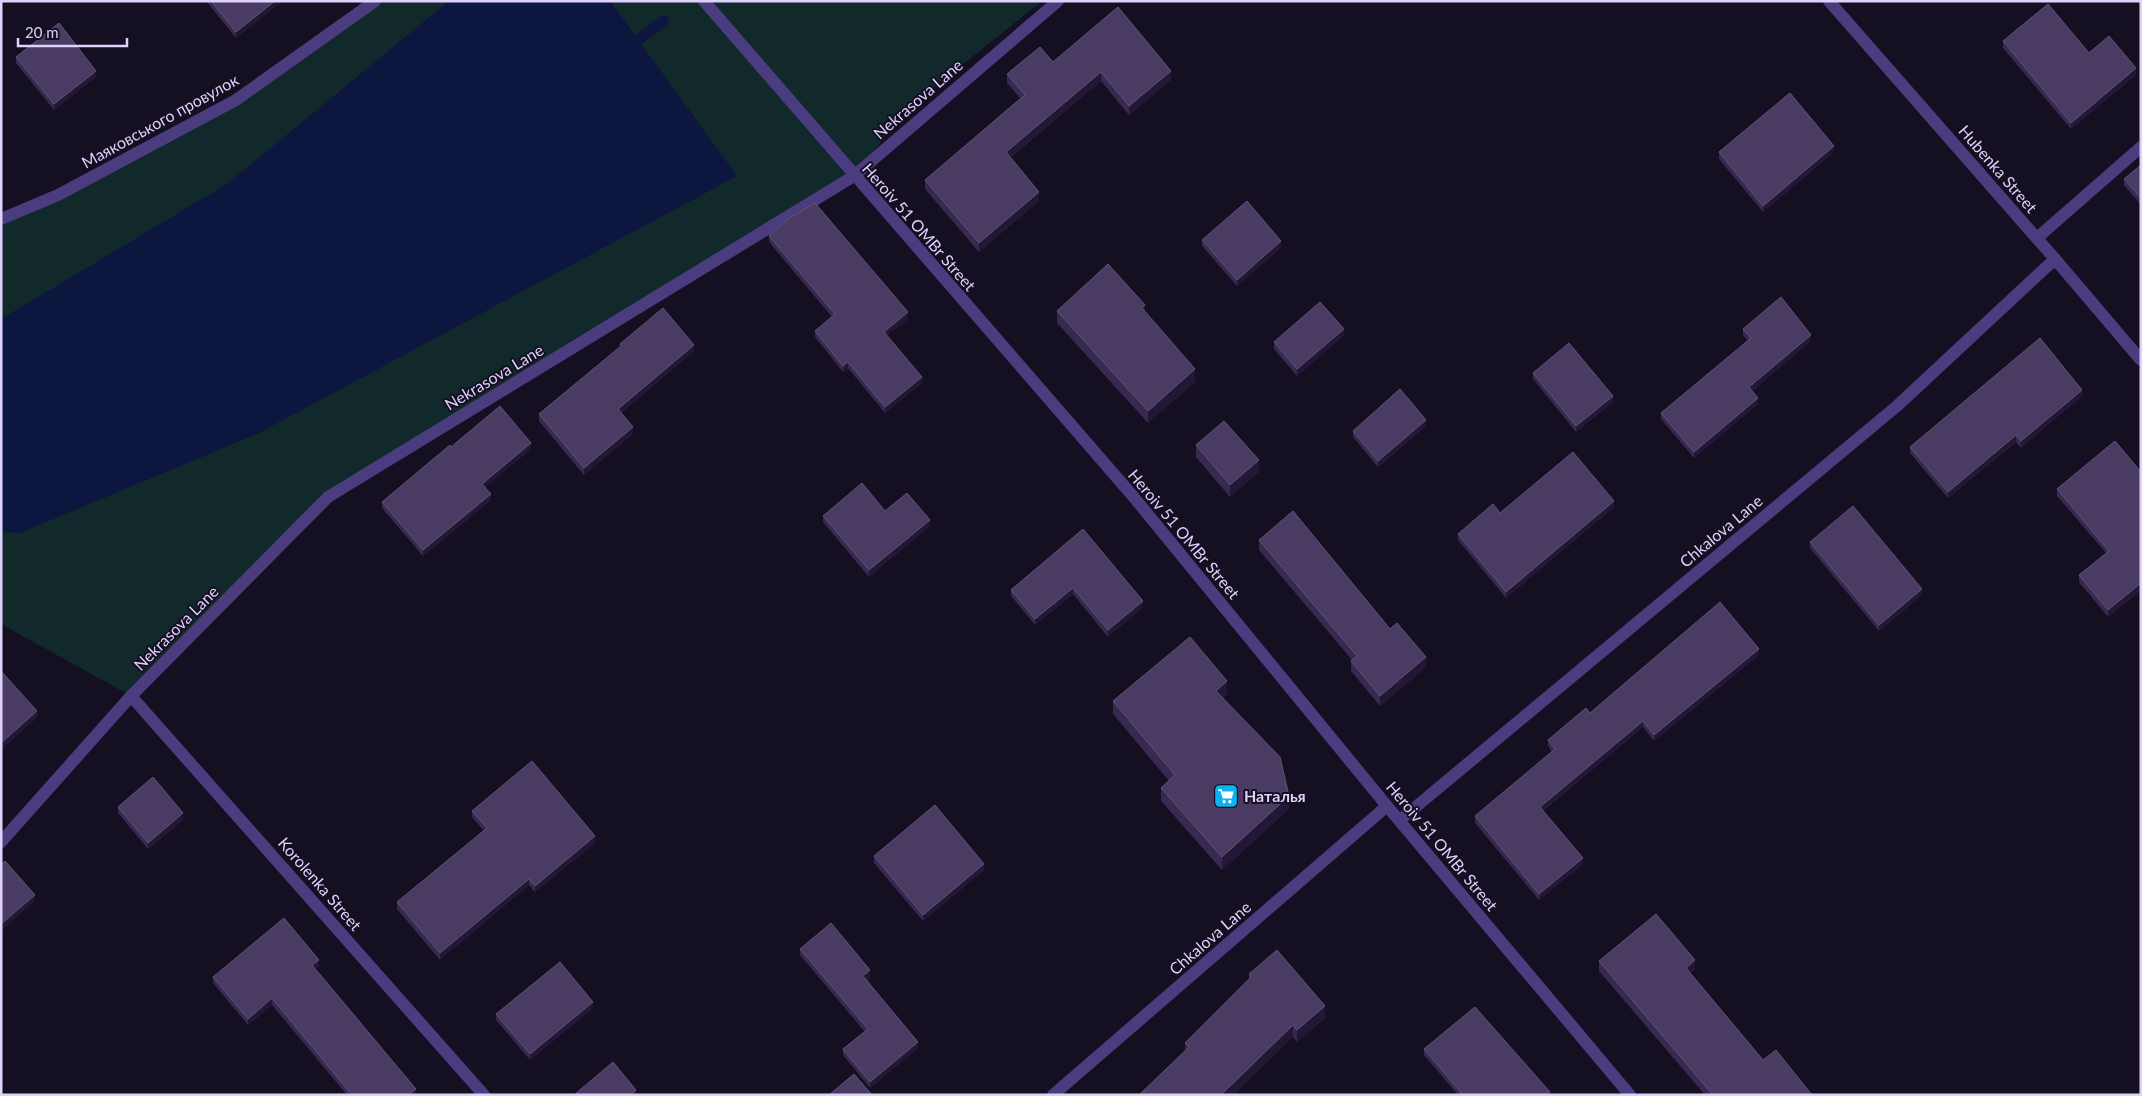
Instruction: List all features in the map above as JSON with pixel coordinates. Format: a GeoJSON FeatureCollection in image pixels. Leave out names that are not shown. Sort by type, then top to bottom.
{"type":"FeatureCollection","features":[{"type":"Feature","properties":{"kind":"street","name":"Маяковського провулок"},"geometry":{"type":"LineString","coordinates":[[1,219],[58,195],[236,100],[375,1]]}},
{"type":"Feature","properties":{"kind":"street","name":"Heroiv 51 OMBr Street"},"geometry":{"type":"LineString","coordinates":[[704,1],[1132,495],[1387,806],[1630,1095]]}},
{"type":"Feature","properties":{"kind":"street","name":"Nekrasova Lane"},"geometry":{"type":"LineString","coordinates":[[1,842],[131,696],[328,497],[854,176],[1058,1]]}},
{"type":"Feature","properties":{"kind":"street","name":"Hubenka Street"},"geometry":{"type":"LineString","coordinates":[[1829,1],[2056,259],[2141,360]]}},
{"type":"Feature","properties":{"kind":"street"},"geometry":{"type":"LineString","coordinates":[[2037,238],[2141,148]]}},
{"type":"Feature","properties":{"kind":"street","name":"Chkalova Lane"},"geometry":{"type":"LineString","coordinates":[[1400,820],[1897,406],[2056,259]]}},
{"type":"Feature","properties":{"kind":"street","name":"Korolenka Street"},"geometry":{"type":"LineString","coordinates":[[131,696],[484,1095]]}},
{"type":"Feature","properties":{"kind":"street","name":"Chkalova Lane"},"geometry":{"type":"LineString","coordinates":[[1053,1095],[1387,806]]}},
{"type":"Feature","properties":{"kind":"green space"},"geometry":{"type":"Polygon","coordinates":[[[375,1],[1042,1],[906,110],[854,176],[328,497],[131,696],[1,624],[1,219],[236,100],[375,1]]]}},
{"type":"Feature","properties":{"kind":"water"},"geometry":{"type":"Polygon","coordinates":[[[449,1],[610,1],[737,176],[259,433],[20,533],[1,532],[1,319],[227,184],[449,1]]]}},
{"type":"Feature","properties":{"kind":"building"},"geometry":{"type":"Polygon","coordinates":[[[211,1],[275,1],[236,32],[211,1]]]}},
{"type":"Feature","properties":{"kind":"building"},"geometry":{"type":"Polygon","coordinates":[[[2048,4],[2089,53],[2109,36],[2136,68],[2071,123],[2003,41],[2048,4]]]}},
{"type":"Feature","properties":{"kind":"building"},"geometry":{"type":"Polygon","coordinates":[[[1118,7],[1171,71],[1129,106],[1101,72],[1006,152],[1039,192],[979,243],[925,180],[1025,95],[1007,74],[1040,47],[1053,62],[1118,7]]]}},
{"type":"Feature","properties":{"kind":"building"},"geometry":{"type":"Polygon","coordinates":[[[59,23],[96,71],[54,104],[16,57],[59,23]]]}},
{"type":"Feature","properties":{"kind":"building"},"geometry":{"type":"Polygon","coordinates":[[[1790,93],[1834,146],[1763,206],[1719,152],[1790,93]]]}},
{"type":"Feature","properties":{"kind":"building"},"geometry":{"type":"Polygon","coordinates":[[[2141,165],[2141,198],[2124,179],[2141,165]]]}},
{"type":"Feature","properties":{"kind":"building"},"geometry":{"type":"Polygon","coordinates":[[[1247,201],[1281,241],[1237,280],[1202,240],[1247,201]]]}},
{"type":"Feature","properties":{"kind":"building"},"geometry":{"type":"Polygon","coordinates":[[[815,203],[908,312],[884,332],[922,377],[885,407],[848,362],[843,366],[815,331],[835,314],[769,236],[788,219],[815,203]]]}},
{"type":"Feature","properties":{"kind":"building"},"geometry":{"type":"Polygon","coordinates":[[[1108,264],[1145,305],[1142,308],[1195,369],[1148,411],[1057,311],[1108,264]]]}},
{"type":"Feature","properties":{"kind":"building"},"geometry":{"type":"Polygon","coordinates":[[[1781,297],[1811,335],[1749,387],[1758,398],[1694,452],[1661,413],[1751,338],[1743,329],[1781,297]]]}},
{"type":"Feature","properties":{"kind":"building"},"geometry":{"type":"Polygon","coordinates":[[[1320,302],[1344,329],[1297,369],[1274,342],[1320,302]]]}},
{"type":"Feature","properties":{"kind":"building"},"geometry":{"type":"Polygon","coordinates":[[[663,308],[694,345],[618,409],[633,427],[584,468],[539,414],[621,346],[620,344],[663,308]]]}},
{"type":"Feature","properties":{"kind":"building"},"geometry":{"type":"Polygon","coordinates":[[[2040,338],[2082,390],[2021,441],[2016,435],[1948,492],[1910,447],[2040,338]]]}},
{"type":"Feature","properties":{"kind":"building"},"geometry":{"type":"Polygon","coordinates":[[[1569,343],[1613,396],[1576,426],[1533,373],[1569,343]]]}},
{"type":"Feature","properties":{"kind":"building"},"geometry":{"type":"Polygon","coordinates":[[[1400,389],[1426,420],[1378,461],[1353,431],[1400,389]]]}},
{"type":"Feature","properties":{"kind":"building"},"geometry":{"type":"Polygon","coordinates":[[[500,406],[531,443],[482,484],[491,494],[423,550],[382,502],[500,406]]]}},
{"type":"Feature","properties":{"kind":"building"},"geometry":{"type":"Polygon","coordinates":[[[1224,421],[1259,460],[1230,485],[1196,445],[1224,421]]]}},
{"type":"Feature","properties":{"kind":"building"},"geometry":{"type":"Polygon","coordinates":[[[2115,441],[2141,472],[2141,583],[2108,610],[2079,575],[2109,551],[2057,489],[2115,441]]]}},
{"type":"Feature","properties":{"kind":"building"},"geometry":{"type":"Polygon","coordinates":[[[1573,452],[1614,501],[1506,592],[1458,534],[1493,504],[1500,513],[1573,452]]]}},
{"type":"Feature","properties":{"kind":"building"},"geometry":{"type":"Polygon","coordinates":[[[862,483],[885,511],[907,493],[930,520],[869,570],[823,516],[862,483]]]}},
{"type":"Feature","properties":{"kind":"building"},"geometry":{"type":"Polygon","coordinates":[[[1853,506],[1922,589],[1879,625],[1810,542],[1853,506]]]}},
{"type":"Feature","properties":{"kind":"building"},"geometry":{"type":"Polygon","coordinates":[[[1293,511],[1390,629],[1397,623],[1426,657],[1380,696],[1351,661],[1357,656],[1259,540],[1293,511]]]}},
{"type":"Feature","properties":{"kind":"building"},"geometry":{"type":"Polygon","coordinates":[[[1083,529],[1143,601],[1108,630],[1073,588],[1035,619],[1011,590],[1083,529]]]}},
{"type":"Feature","properties":{"kind":"building"},"geometry":{"type":"Polygon","coordinates":[[[1720,602],[1759,649],[1654,735],[1643,721],[1540,807],[1583,858],[1539,894],[1475,816],[1555,749],[1548,740],[1586,708],[1590,713],[1720,602]]]}},
{"type":"Feature","properties":{"kind":"building"},"geometry":{"type":"Polygon","coordinates":[[[1190,637],[1227,681],[1216,691],[1280,757],[1289,796],[1222,857],[1161,788],[1175,775],[1113,701],[1190,637]]]}},
{"type":"Feature","properties":{"kind":"building"},"geometry":{"type":"Polygon","coordinates":[[[1,671],[37,711],[1,743],[1,671]]]}},
{"type":"Feature","properties":{"kind":"building"},"geometry":{"type":"Polygon","coordinates":[[[532,761],[595,836],[535,886],[529,879],[440,953],[397,902],[487,828],[472,811],[532,761]]]}},
{"type":"Feature","properties":{"kind":"building"},"geometry":{"type":"Polygon","coordinates":[[[153,777],[183,813],[148,843],[118,807],[153,777]]]}},
{"type":"Feature","properties":{"kind":"building"},"geometry":{"type":"Polygon","coordinates":[[[935,805],[984,864],[923,915],[874,856],[935,805]]]}},
{"type":"Feature","properties":{"kind":"building"},"geometry":{"type":"Polygon","coordinates":[[[5,861],[35,895],[1,924],[1,865],[5,861]]]}},
{"type":"Feature","properties":{"kind":"building"},"geometry":{"type":"Polygon","coordinates":[[[1656,914],[1695,960],[1686,968],[1763,1060],[1776,1050],[1812,1095],[1713,1095],[1599,961],[1656,914]]]}},
{"type":"Feature","properties":{"kind":"building"},"geometry":{"type":"Polygon","coordinates":[[[284,918],[319,960],[312,965],[416,1089],[408,1095],[352,1095],[272,998],[248,1019],[213,977],[284,918]]]}},
{"type":"Feature","properties":{"kind":"building"},"geometry":{"type":"Polygon","coordinates":[[[831,923],[870,970],[863,976],[918,1042],[870,1082],[843,1049],[868,1029],[800,949],[831,923]]]}},
{"type":"Feature","properties":{"kind":"building"},"geometry":{"type":"Polygon","coordinates":[[[1277,950],[1325,1006],[1297,1030],[1293,1025],[1221,1095],[1139,1095],[1189,1047],[1185,1043],[1251,977],[1249,974],[1277,950]]]}},
{"type":"Feature","properties":{"kind":"building"},"geometry":{"type":"Polygon","coordinates":[[[560,962],[593,1002],[530,1054],[496,1014],[560,962]]]}},
{"type":"Feature","properties":{"kind":"building"},"geometry":{"type":"Polygon","coordinates":[[[1475,1007],[1550,1092],[1546,1095],[1463,1095],[1424,1049],[1475,1007]]]}},
{"type":"Feature","properties":{"kind":"building"},"geometry":{"type":"Polygon","coordinates":[[[613,1062],[636,1090],[630,1095],[574,1095],[613,1062]]]}},
{"type":"Feature","properties":{"kind":"building"},"geometry":{"type":"Polygon","coordinates":[[[854,1074],[872,1095],[829,1095],[854,1074]]]}},
{"type":"Feature","properties":{"kind":"waterway"},"geometry":{"type":"LineString","coordinates":[[626,49],[663,21]]}},
{"type":"Feature","properties":{"kind":"place","name":"Наталья"},"geometry":{"type":"Point","coordinates":[1226,796]}}]}
